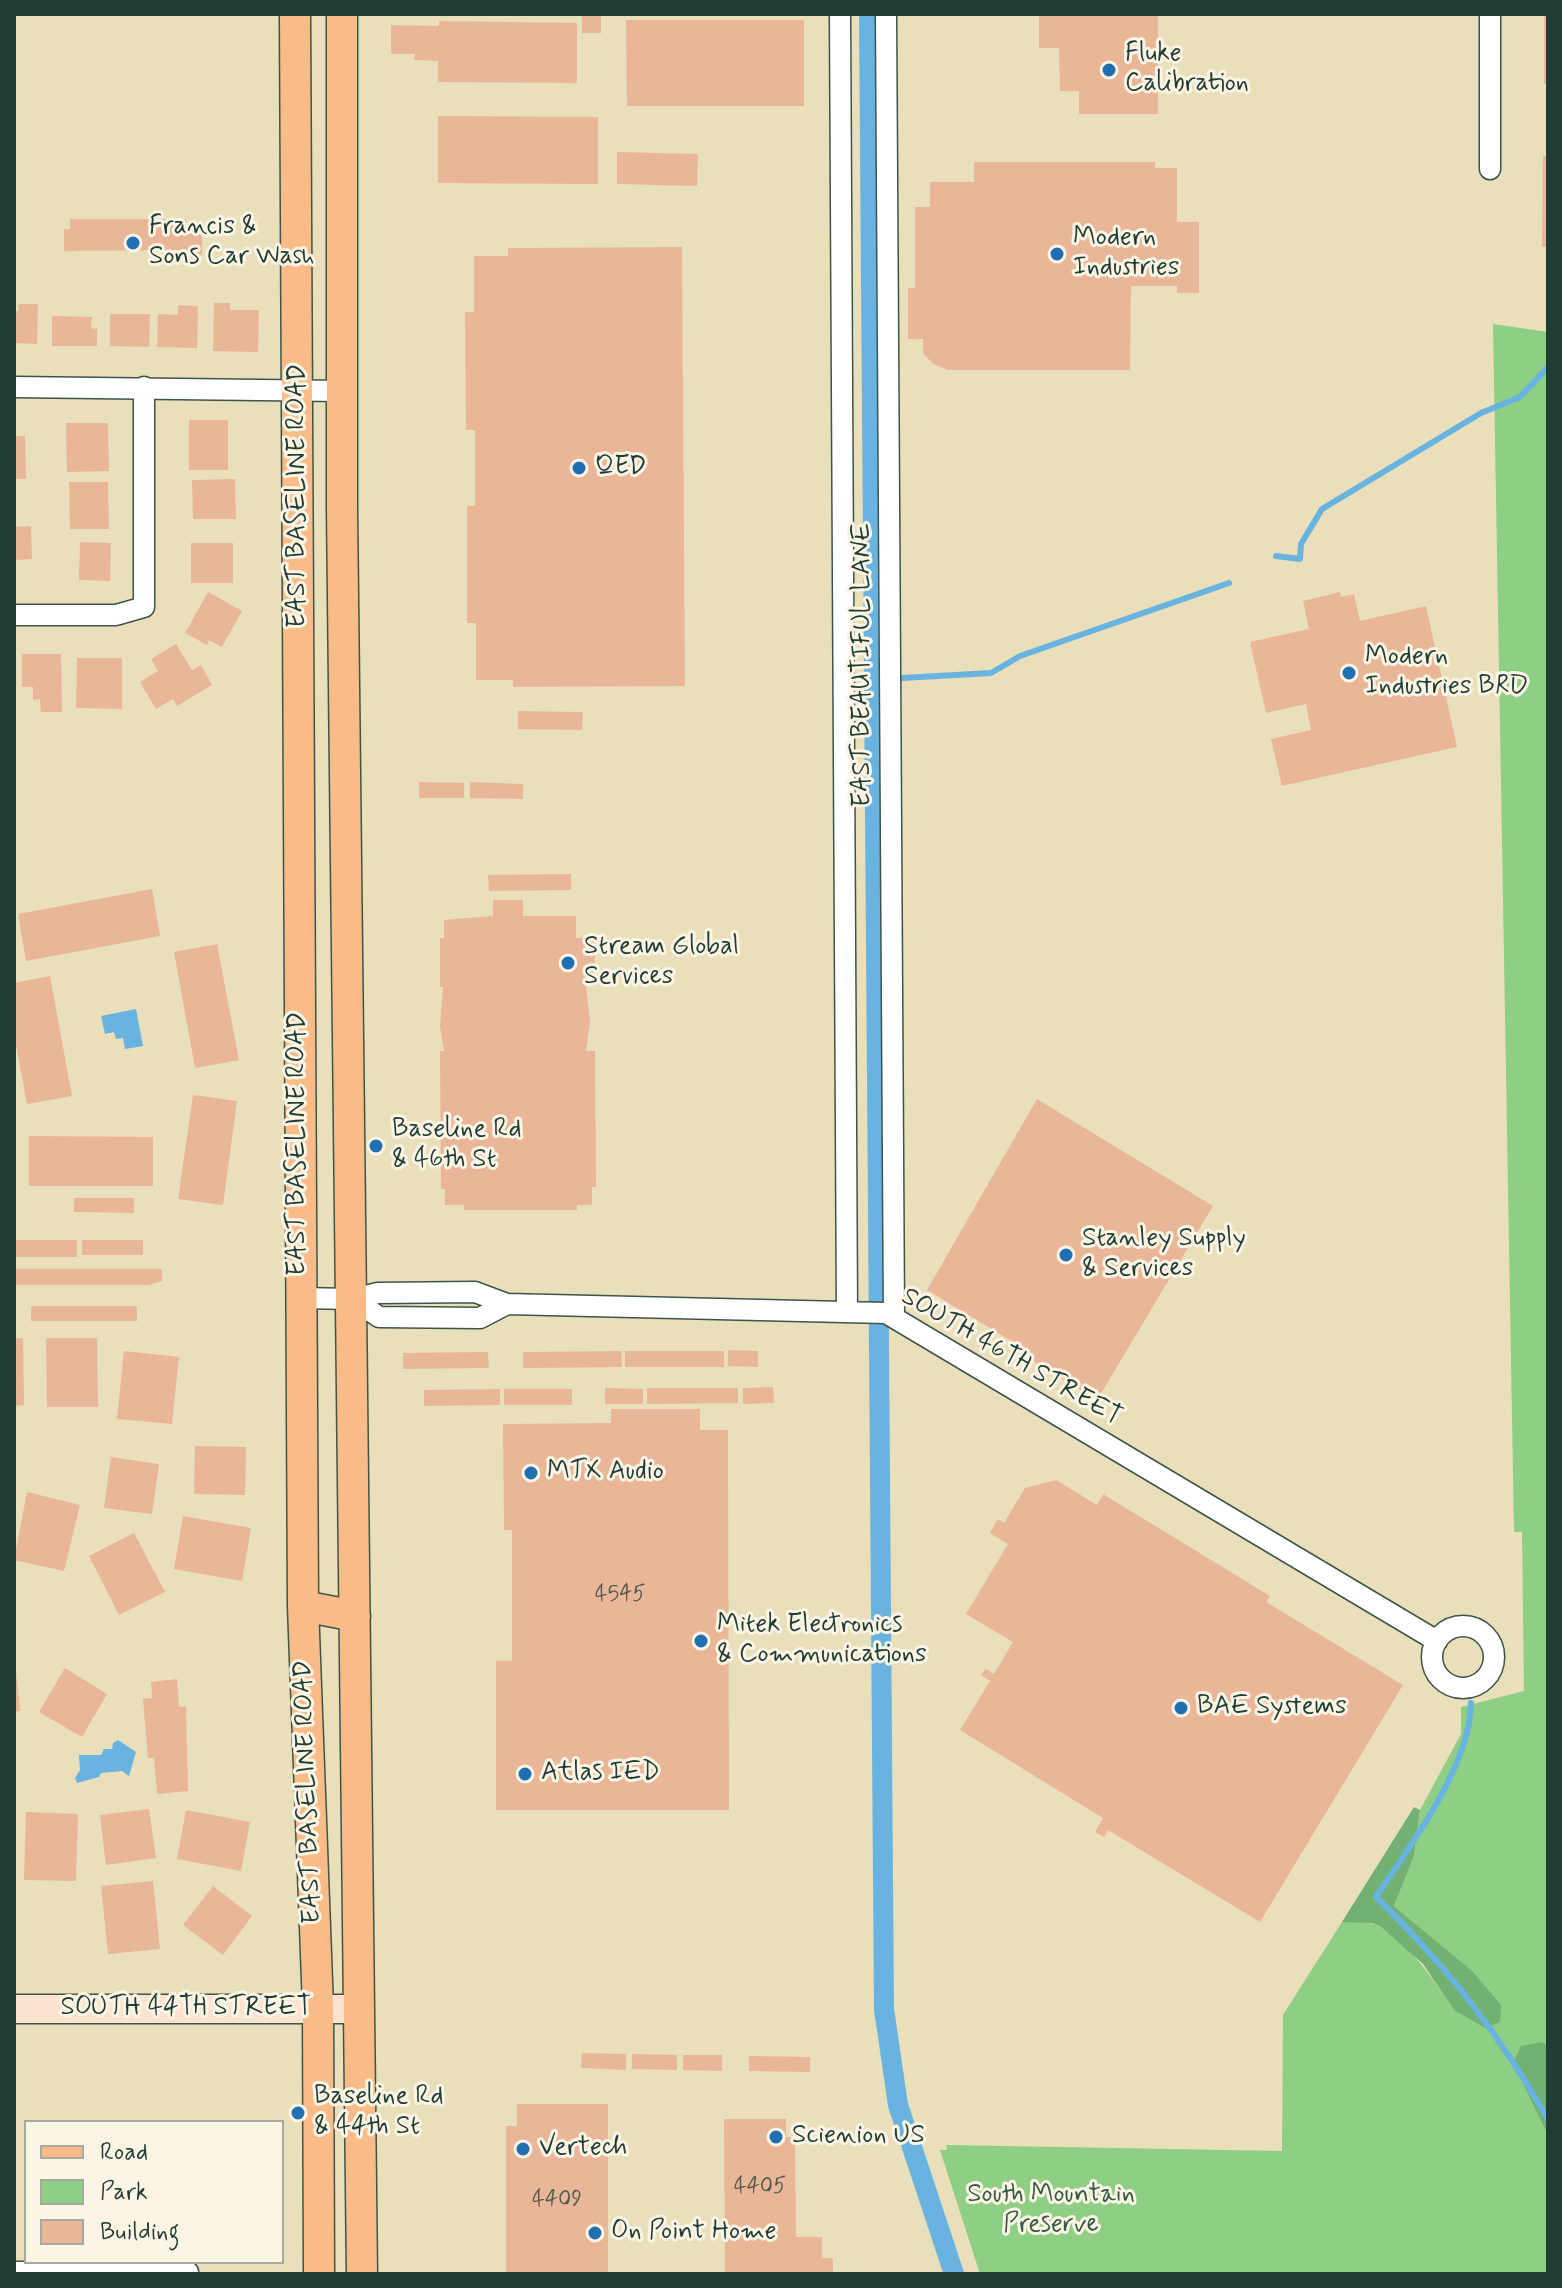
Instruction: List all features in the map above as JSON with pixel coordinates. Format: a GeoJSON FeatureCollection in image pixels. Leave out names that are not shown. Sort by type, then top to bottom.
{"type":"FeatureCollection","features":[{"type":"Feature","properties":{"kind":"main road","name":"EAST BASELINE ROAD"},"geometry":{"type":"LineString","coordinates":[[295,14],[303,1606],[318,2008],[319,2274]]}},
{"type":"Feature","properties":{"kind":"main road","name":"EAST BASELINE ROAD"},"geometry":{"type":"LineString","coordinates":[[342,14],[341,391],[362,2274]]}},
{"type":"Feature","properties":{"kind":"main road"},"geometry":{"type":"LineString","coordinates":[[299,872],[346,872]]}},
{"type":"Feature","properties":{"kind":"main road"},"geometry":{"type":"LineString","coordinates":[[303,1606],[355,1616]]}},
{"type":"Feature","properties":{"kind":"street","name":"EAST BEAUTIFUL LANE"},"geometry":{"type":"LineString","coordinates":[[840,14],[873,1313]]}},
{"type":"Feature","properties":{"kind":"street","name":"EAST BEAUTIFUL LANE"},"geometry":{"type":"LineString","coordinates":[[873,1313],[886,14]]}},
{"type":"Feature","properties":{"kind":"street"},"geometry":{"type":"LineString","coordinates":[[1490,14],[1490,169]]}},
{"type":"Feature","properties":{"kind":"street"},"geometry":{"type":"LineString","coordinates":[[14,387],[341,391]]}},
{"type":"Feature","properties":{"kind":"street"},"geometry":{"type":"LineString","coordinates":[[14,615],[116,615],[144,607],[144,387]]}},
{"type":"Feature","properties":{"kind":"street","name":"SOUTH 46TH STREET"},"geometry":{"type":"LineString","coordinates":[[300,1298],[353,1299],[378,1293],[475,1292],[507,1304],[873,1313],[1437,1641]]}},
{"type":"Feature","properties":{"kind":"street","name":"SOUTH 44TH STREET"},"geometry":{"type":"LineString","coordinates":[[14,2009],[359,2009]]}},
{"type":"Feature","properties":{"kind":"street"},"geometry":{"type":"LineString","coordinates":[[14,2272],[187,2269]]}},
{"type":"Feature","properties":{"kind":"green space","name":"South Mountain Preserve"},"geometry":{"type":"Polygon","coordinates":[[[1493,324],[1548,332],[1548,2274],[980,2274],[940,2150],[947,2150],[946,2145],[1282,2151],[1283,2015],[1342,1922],[1373,1924],[1396,1938],[1418,1961],[1454,2010],[1472,1972],[1394,1906],[1414,1856],[1420,1810],[1461,1734],[1461,1707],[1524,1691],[1522,1532],[1514,1532],[1493,324]]]}},
{"type":"Feature","properties":{"kind":"green space"},"geometry":{"type":"Polygon","coordinates":[[[1414,1807],[1420,1810],[1414,1856],[1394,1906],[1472,1971],[1501,2005],[1500,2022],[1485,2028],[1454,2010],[1423,1964],[1381,1927],[1372,1923],[1342,1922],[1414,1807]]]}},
{"type":"Feature","properties":{"kind":"green space"},"geometry":{"type":"Polygon","coordinates":[[[1542,2042],[1548,2046],[1548,2135],[1513,2063],[1521,2046],[1542,2042]]]}},
{"type":"Feature","properties":{"kind":"water"},"geometry":{"type":"Polygon","coordinates":[[[136,1009],[143,1046],[125,1049],[123,1038],[116,1039],[114,1032],[105,1034],[101,1016],[136,1009]]]}},
{"type":"Feature","properties":{"kind":"water"},"geometry":{"type":"Polygon","coordinates":[[[118,1740],[136,1752],[129,1776],[122,1771],[101,1773],[99,1777],[77,1783],[79,1755],[101,1755],[104,1749],[112,1749],[113,1743],[118,1740]]]}},
{"type":"Feature","properties":{"kind":"building"},"geometry":{"type":"Polygon","coordinates":[[[582,14],[601,14],[601,33],[582,33],[582,14]]]}},
{"type":"Feature","properties":{"kind":"building","name":"Fluke Calibration"},"geometry":{"type":"Polygon","coordinates":[[[1039,14],[1158,14],[1158,114],[1079,114],[1079,91],[1060,91],[1059,48],[1039,48],[1039,14]]]}},
{"type":"Feature","properties":{"kind":"building"},"geometry":{"type":"Polygon","coordinates":[[[1544,14],[1548,14],[1548,84],[1544,84],[1544,14]]]}},
{"type":"Feature","properties":{"kind":"building"},"geometry":{"type":"Polygon","coordinates":[[[626,20],[804,20],[804,106],[627,106],[626,20]]]}},
{"type":"Feature","properties":{"kind":"building"},"geometry":{"type":"Polygon","coordinates":[[[439,21],[577,23],[577,83],[438,82],[438,61],[414,60],[415,54],[391,54],[391,25],[439,26],[439,21]]]}},
{"type":"Feature","properties":{"kind":"building"},"geometry":{"type":"Polygon","coordinates":[[[438,116],[598,117],[598,184],[438,183],[438,116]]]}},
{"type":"Feature","properties":{"kind":"building"},"geometry":{"type":"Polygon","coordinates":[[[617,152],[698,154],[697,186],[617,184],[617,152]]]}},
{"type":"Feature","properties":{"kind":"building"},"geometry":{"type":"Polygon","coordinates":[[[1543,156],[1548,156],[1548,247],[1542,247],[1543,156]]]}},
{"type":"Feature","properties":{"kind":"building","name":"Modern Industries"},"geometry":{"type":"Polygon","coordinates":[[[974,162],[1155,162],[1155,168],[1177,168],[1177,222],[1199,222],[1199,293],[1177,293],[1177,286],[1131,286],[1130,370],[948,370],[933,364],[923,353],[923,339],[908,339],[908,288],[915,288],[915,207],[930,207],[930,182],[974,182],[974,162]]]}},
{"type":"Feature","properties":{"kind":"building","name":"Francis & Sons Car Wash"},"geometry":{"type":"Polygon","coordinates":[[[70,219],[186,219],[186,226],[202,226],[202,255],[184,255],[184,250],[64,251],[64,229],[70,229],[70,219]]]}},
{"type":"Feature","properties":{"kind":"building","name":"QED"},"geometry":{"type":"Polygon","coordinates":[[[682,247],[685,686],[513,687],[513,680],[476,680],[476,623],[467,623],[467,506],[475,506],[475,430],[466,430],[465,312],[474,312],[474,256],[508,256],[508,248],[682,247]]]}},
{"type":"Feature","properties":{"kind":"building"},"geometry":{"type":"Polygon","coordinates":[[[214,303],[230,303],[230,310],[259,310],[258,352],[213,351],[214,303]]]}},
{"type":"Feature","properties":{"kind":"building"},"geometry":{"type":"Polygon","coordinates":[[[19,304],[38,304],[37,344],[14,343],[14,311],[18,311],[19,304]]]}},
{"type":"Feature","properties":{"kind":"building"},"geometry":{"type":"Polygon","coordinates":[[[178,305],[198,306],[197,348],[157,347],[158,314],[178,315],[178,305]]]}},
{"type":"Feature","properties":{"kind":"building"},"geometry":{"type":"Polygon","coordinates":[[[110,314],[150,314],[149,347],[110,346],[110,314]]]}},
{"type":"Feature","properties":{"kind":"building"},"geometry":{"type":"Polygon","coordinates":[[[52,316],[92,317],[91,328],[97,329],[97,346],[52,346],[52,316]]]}},
{"type":"Feature","properties":{"kind":"building"},"geometry":{"type":"Polygon","coordinates":[[[189,420],[228,420],[228,470],[189,470],[189,420]]]}},
{"type":"Feature","properties":{"kind":"building"},"geometry":{"type":"Polygon","coordinates":[[[66,423],[108,423],[109,471],[67,472],[66,423]]]}},
{"type":"Feature","properties":{"kind":"building"},"geometry":{"type":"Polygon","coordinates":[[[14,436],[25,436],[26,479],[14,479],[14,436]]]}},
{"type":"Feature","properties":{"kind":"building"},"geometry":{"type":"Polygon","coordinates":[[[235,479],[236,519],[193,519],[192,480],[235,479]]]}},
{"type":"Feature","properties":{"kind":"building"},"geometry":{"type":"Polygon","coordinates":[[[69,482],[108,482],[109,529],[70,529],[69,482]]]}},
{"type":"Feature","properties":{"kind":"building"},"geometry":{"type":"Polygon","coordinates":[[[31,526],[32,559],[14,560],[14,527],[31,526]]]}},
{"type":"Feature","properties":{"kind":"building"},"geometry":{"type":"Polygon","coordinates":[[[80,542],[111,543],[110,581],[79,580],[80,542]]]}},
{"type":"Feature","properties":{"kind":"building"},"geometry":{"type":"Polygon","coordinates":[[[191,543],[233,543],[233,583],[191,583],[191,543]]]}},
{"type":"Feature","properties":{"kind":"building"},"geometry":{"type":"Polygon","coordinates":[[[208,592],[242,611],[222,647],[209,640],[207,645],[185,633],[208,592]]]}},
{"type":"Feature","properties":{"kind":"building","name":"Modern Industries BRD"},"geometry":{"type":"Polygon","coordinates":[[[1340,592],[1341,597],[1354,594],[1360,621],[1426,606],[1457,747],[1282,786],[1271,739],[1311,730],[1306,704],[1266,713],[1250,642],[1309,629],[1303,601],[1340,592]]]}},
{"type":"Feature","properties":{"kind":"building"},"geometry":{"type":"Polygon","coordinates":[[[176,644],[192,670],[201,665],[212,685],[177,706],[173,699],[156,709],[140,682],[158,671],[151,659],[176,644]]]}},
{"type":"Feature","properties":{"kind":"building"},"geometry":{"type":"Polygon","coordinates":[[[22,654],[61,654],[62,712],[41,712],[40,699],[33,700],[33,687],[22,687],[22,654]]]}},
{"type":"Feature","properties":{"kind":"building"},"geometry":{"type":"Polygon","coordinates":[[[77,658],[122,658],[122,709],[76,708],[77,658]]]}},
{"type":"Feature","properties":{"kind":"building"},"geometry":{"type":"Polygon","coordinates":[[[518,711],[583,712],[582,730],[518,729],[518,711]]]}},
{"type":"Feature","properties":{"kind":"building"},"geometry":{"type":"Polygon","coordinates":[[[419,782],[464,783],[464,798],[419,798],[419,782]]]}},
{"type":"Feature","properties":{"kind":"building"},"geometry":{"type":"Polygon","coordinates":[[[470,782],[523,784],[523,799],[470,798],[470,782]]]}},
{"type":"Feature","properties":{"kind":"building"},"geometry":{"type":"Polygon","coordinates":[[[571,874],[571,890],[489,891],[488,875],[571,874]]]}},
{"type":"Feature","properties":{"kind":"building"},"geometry":{"type":"Polygon","coordinates":[[[152,889],[160,936],[26,961],[18,914],[152,889]]]}},
{"type":"Feature","properties":{"kind":"building"},"geometry":{"type":"Polygon","coordinates":[[[493,900],[523,900],[523,916],[576,916],[576,938],[595,938],[595,985],[586,985],[590,1022],[586,1051],[595,1051],[596,1187],[592,1187],[592,1205],[577,1205],[577,1210],[464,1210],[464,1205],[445,1205],[445,1189],[441,1189],[440,1051],[444,1051],[440,1026],[443,987],[440,987],[440,938],[444,938],[444,920],[493,916],[493,900]]]}},
{"type":"Feature","properties":{"kind":"building"},"geometry":{"type":"Polygon","coordinates":[[[217,944],[239,1060],[195,1068],[174,952],[217,944]]]}},
{"type":"Feature","properties":{"kind":"building"},"geometry":{"type":"Polygon","coordinates":[[[50,976],[72,1096],[27,1104],[14,1034],[14,983],[50,976]]]}},
{"type":"Feature","properties":{"kind":"building"},"geometry":{"type":"Polygon","coordinates":[[[193,1095],[237,1101],[223,1205],[178,1199],[193,1095]]]}},
{"type":"Feature","properties":{"kind":"building","name":"Stanley Supply & Services"},"geometry":{"type":"Polygon","coordinates":[[[1037,1099],[1213,1206],[1097,1400],[1028,1358],[1031,1353],[927,1290],[1037,1099]]]}},
{"type":"Feature","properties":{"kind":"building"},"geometry":{"type":"Polygon","coordinates":[[[29,1136],[153,1137],[153,1186],[29,1186],[29,1136]]]}},
{"type":"Feature","properties":{"kind":"building"},"geometry":{"type":"Polygon","coordinates":[[[74,1198],[134,1198],[134,1213],[74,1212],[74,1198]]]}},
{"type":"Feature","properties":{"kind":"building"},"geometry":{"type":"Polygon","coordinates":[[[16,1240],[77,1240],[77,1257],[16,1257],[16,1240]]]}},
{"type":"Feature","properties":{"kind":"building"},"geometry":{"type":"Polygon","coordinates":[[[82,1240],[143,1240],[143,1255],[82,1255],[82,1240]]]}},
{"type":"Feature","properties":{"kind":"building"},"geometry":{"type":"Polygon","coordinates":[[[14,1269],[162,1269],[162,1281],[149,1285],[14,1285],[14,1269]]]}},
{"type":"Feature","properties":{"kind":"building"},"geometry":{"type":"Polygon","coordinates":[[[31,1306],[137,1306],[137,1321],[31,1321],[31,1306]]]}},
{"type":"Feature","properties":{"kind":"building"},"geometry":{"type":"Polygon","coordinates":[[[14,1338],[23,1338],[24,1405],[14,1406],[14,1338]]]}},
{"type":"Feature","properties":{"kind":"building"},"geometry":{"type":"Polygon","coordinates":[[[46,1338],[97,1338],[98,1407],[47,1407],[46,1338]]]}},
{"type":"Feature","properties":{"kind":"building"},"geometry":{"type":"Polygon","coordinates":[[[728,1350],[758,1351],[758,1367],[728,1366],[728,1350]]]}},
{"type":"Feature","properties":{"kind":"building"},"geometry":{"type":"Polygon","coordinates":[[[124,1351],[179,1357],[172,1424],[117,1419],[124,1351]]]}},
{"type":"Feature","properties":{"kind":"building"},"geometry":{"type":"Polygon","coordinates":[[[621,1351],[622,1367],[523,1368],[523,1352],[621,1351]]]}},
{"type":"Feature","properties":{"kind":"building"},"geometry":{"type":"Polygon","coordinates":[[[625,1351],[724,1351],[724,1367],[625,1367],[625,1351]]]}},
{"type":"Feature","properties":{"kind":"building"},"geometry":{"type":"Polygon","coordinates":[[[488,1352],[489,1368],[403,1369],[403,1353],[488,1352]]]}},
{"type":"Feature","properties":{"kind":"building"},"geometry":{"type":"Polygon","coordinates":[[[773,1387],[774,1403],[743,1404],[743,1388],[773,1387]]]}},
{"type":"Feature","properties":{"kind":"building"},"geometry":{"type":"Polygon","coordinates":[[[605,1388],[643,1389],[643,1404],[605,1404],[605,1388]]]}},
{"type":"Feature","properties":{"kind":"building"},"geometry":{"type":"Polygon","coordinates":[[[647,1388],[738,1388],[738,1403],[647,1404],[647,1388]]]}},
{"type":"Feature","properties":{"kind":"building"},"geometry":{"type":"Polygon","coordinates":[[[500,1389],[500,1405],[424,1406],[424,1390],[500,1389]]]}},
{"type":"Feature","properties":{"kind":"building"},"geometry":{"type":"Polygon","coordinates":[[[504,1389],[572,1389],[572,1405],[504,1405],[504,1389]]]}},
{"type":"Feature","properties":{"kind":"building"},"geometry":{"type":"Polygon","coordinates":[[[611,1409],[700,1409],[700,1430],[728,1430],[729,1810],[496,1810],[496,1661],[512,1661],[512,1530],[504,1530],[503,1424],[611,1423],[611,1409]]]}},
{"type":"Feature","properties":{"kind":"building"},"geometry":{"type":"Polygon","coordinates":[[[195,1446],[246,1447],[245,1495],[194,1494],[195,1446]]]}},
{"type":"Feature","properties":{"kind":"building"},"geometry":{"type":"Polygon","coordinates":[[[111,1457],[159,1464],[152,1514],[104,1508],[111,1457]]]}},
{"type":"Feature","properties":{"kind":"building","name":"BAE Systems"},"geometry":{"type":"Polygon","coordinates":[[[1056,1480],[1097,1505],[1103,1494],[1270,1596],[1266,1602],[1403,1685],[1260,1922],[1108,1830],[1104,1837],[1095,1832],[1103,1818],[960,1730],[990,1681],[981,1675],[986,1669],[994,1674],[1013,1642],[966,1614],[1008,1544],[990,1533],[998,1519],[1004,1523],[1025,1488],[1056,1480]]]}},
{"type":"Feature","properties":{"kind":"building"},"geometry":{"type":"Polygon","coordinates":[[[27,1492],[80,1505],[64,1571],[14,1560],[27,1492]]]}},
{"type":"Feature","properties":{"kind":"building"},"geometry":{"type":"Polygon","coordinates":[[[183,1516],[251,1528],[242,1581],[174,1569],[183,1516]]]}},
{"type":"Feature","properties":{"kind":"building"},"geometry":{"type":"Polygon","coordinates":[[[134,1533],[165,1592],[119,1615],[89,1556],[134,1533]]]}},
{"type":"Feature","properties":{"kind":"building"},"geometry":{"type":"Polygon","coordinates":[[[65,1668],[107,1694],[82,1737],[39,1712],[65,1668]]]}},
{"type":"Feature","properties":{"kind":"building"},"geometry":{"type":"Polygon","coordinates":[[[14,1669],[20,1711],[14,1712],[14,1669]]]}},
{"type":"Feature","properties":{"kind":"building"},"geometry":{"type":"Polygon","coordinates":[[[177,1679],[179,1707],[186,1706],[188,1791],[157,1794],[154,1758],[148,1758],[143,1699],[152,1698],[151,1682],[177,1679]]]}},
{"type":"Feature","properties":{"kind":"building"},"geometry":{"type":"Polygon","coordinates":[[[149,1809],[156,1858],[106,1865],[100,1815],[149,1809]]]}},
{"type":"Feature","properties":{"kind":"building"},"geometry":{"type":"Polygon","coordinates":[[[186,1810],[250,1822],[241,1871],[177,1859],[186,1810]]]}},
{"type":"Feature","properties":{"kind":"building"},"geometry":{"type":"Polygon","coordinates":[[[26,1812],[78,1814],[76,1881],[24,1880],[26,1812]]]}},
{"type":"Feature","properties":{"kind":"building"},"geometry":{"type":"Polygon","coordinates":[[[153,1881],[160,1949],[108,1954],[101,1886],[153,1881]]]}},
{"type":"Feature","properties":{"kind":"building"},"geometry":{"type":"Polygon","coordinates":[[[213,1886],[252,1916],[223,1955],[183,1925],[213,1886]]]}},
{"type":"Feature","properties":{"kind":"building"},"geometry":{"type":"Polygon","coordinates":[[[582,2053],[626,2054],[626,2070],[581,2068],[582,2053]]]}},
{"type":"Feature","properties":{"kind":"building"},"geometry":{"type":"Polygon","coordinates":[[[632,2054],[677,2055],[677,2070],[632,2069],[632,2054]]]}},
{"type":"Feature","properties":{"kind":"building"},"geometry":{"type":"Polygon","coordinates":[[[683,2055],[722,2055],[722,2071],[683,2070],[683,2055]]]}},
{"type":"Feature","properties":{"kind":"building"},"geometry":{"type":"Polygon","coordinates":[[[749,2056],[810,2057],[810,2072],[749,2071],[749,2056]]]}},
{"type":"Feature","properties":{"kind":"building"},"geometry":{"type":"Polygon","coordinates":[[[517,2104],[608,2104],[608,2274],[506,2274],[506,2126],[517,2126],[517,2104]]]}},
{"type":"Feature","properties":{"kind":"building"},"geometry":{"type":"Polygon","coordinates":[[[724,2119],[786,2119],[786,2137],[795,2137],[796,2237],[822,2237],[822,2258],[833,2258],[833,2274],[725,2274],[724,2119]]]}},
{"type":"Feature","properties":{"kind":"waterway"},"geometry":{"type":"LineString","coordinates":[[869,14],[884,2009],[898,2105],[954,2274]]}},
{"type":"Feature","properties":{"kind":"waterway"},"geometry":{"type":"LineString","coordinates":[[1276,556],[1300,559],[1301,544],[1322,509],[1481,413],[1520,397],[1548,367]]}},
{"type":"Feature","properties":{"kind":"waterway"},"geometry":{"type":"LineString","coordinates":[[902,678],[991,673],[1020,656],[1229,583]]}},
{"type":"Feature","properties":{"kind":"waterway"},"geometry":{"type":"LineString","coordinates":[[1471,1703],[1468,1727],[1450,1778],[1421,1830],[1376,1897],[1470,2002],[1510,2057],[1548,2119]]}},
{"type":"Feature","properties":{"kind":"place","name":"Fluke Calibration"},"geometry":{"type":"Point","coordinates":[1109,70]}},
{"type":"Feature","properties":{"kind":"place","name":"Francis & Sons Car Wash"},"geometry":{"type":"Point","coordinates":[133,243]}},
{"type":"Feature","properties":{"kind":"place","name":"Modern Industries"},"geometry":{"type":"Point","coordinates":[1057,254]}},
{"type":"Feature","properties":{"kind":"place","name":"QED"},"geometry":{"type":"Point","coordinates":[579,468]}},
{"type":"Feature","properties":{"kind":"place","name":"Modern Industries BRD"},"geometry":{"type":"Point","coordinates":[1349,673]}},
{"type":"Feature","properties":{"kind":"place","name":"Stream Global Services"},"geometry":{"type":"Point","coordinates":[568,963]}},
{"type":"Feature","properties":{"kind":"place","name":"Baseline Rd & 46th St"},"geometry":{"type":"Point","coordinates":[376,1146]}},
{"type":"Feature","properties":{"kind":"place","name":"Stanley Supply & Services"},"geometry":{"type":"Point","coordinates":[1066,1255]}},
{"type":"Feature","properties":{"kind":"place","name":"MTX Audio"},"geometry":{"type":"Point","coordinates":[531,1473]}},
{"type":"Feature","properties":{"kind":"place","name":"Mitek Electronics & Communications"},"geometry":{"type":"Point","coordinates":[701,1641]}},
{"type":"Feature","properties":{"kind":"place","name":"BAE Systems"},"geometry":{"type":"Point","coordinates":[1181,1708]}},
{"type":"Feature","properties":{"kind":"place","name":"Atlas IED"},"geometry":{"type":"Point","coordinates":[525,1774]}},
{"type":"Feature","properties":{"kind":"place","name":"Baseline Rd & 44th St"},"geometry":{"type":"Point","coordinates":[298,2113]}},
{"type":"Feature","properties":{"kind":"place","name":"Scienion US"},"geometry":{"type":"Point","coordinates":[776,2137]}},
{"type":"Feature","properties":{"kind":"place","name":"Vertech"},"geometry":{"type":"Point","coordinates":[523,2149]}},
{"type":"Feature","properties":{"kind":"place","name":"On Point Home"},"geometry":{"type":"Point","coordinates":[595,2233]}}]}
